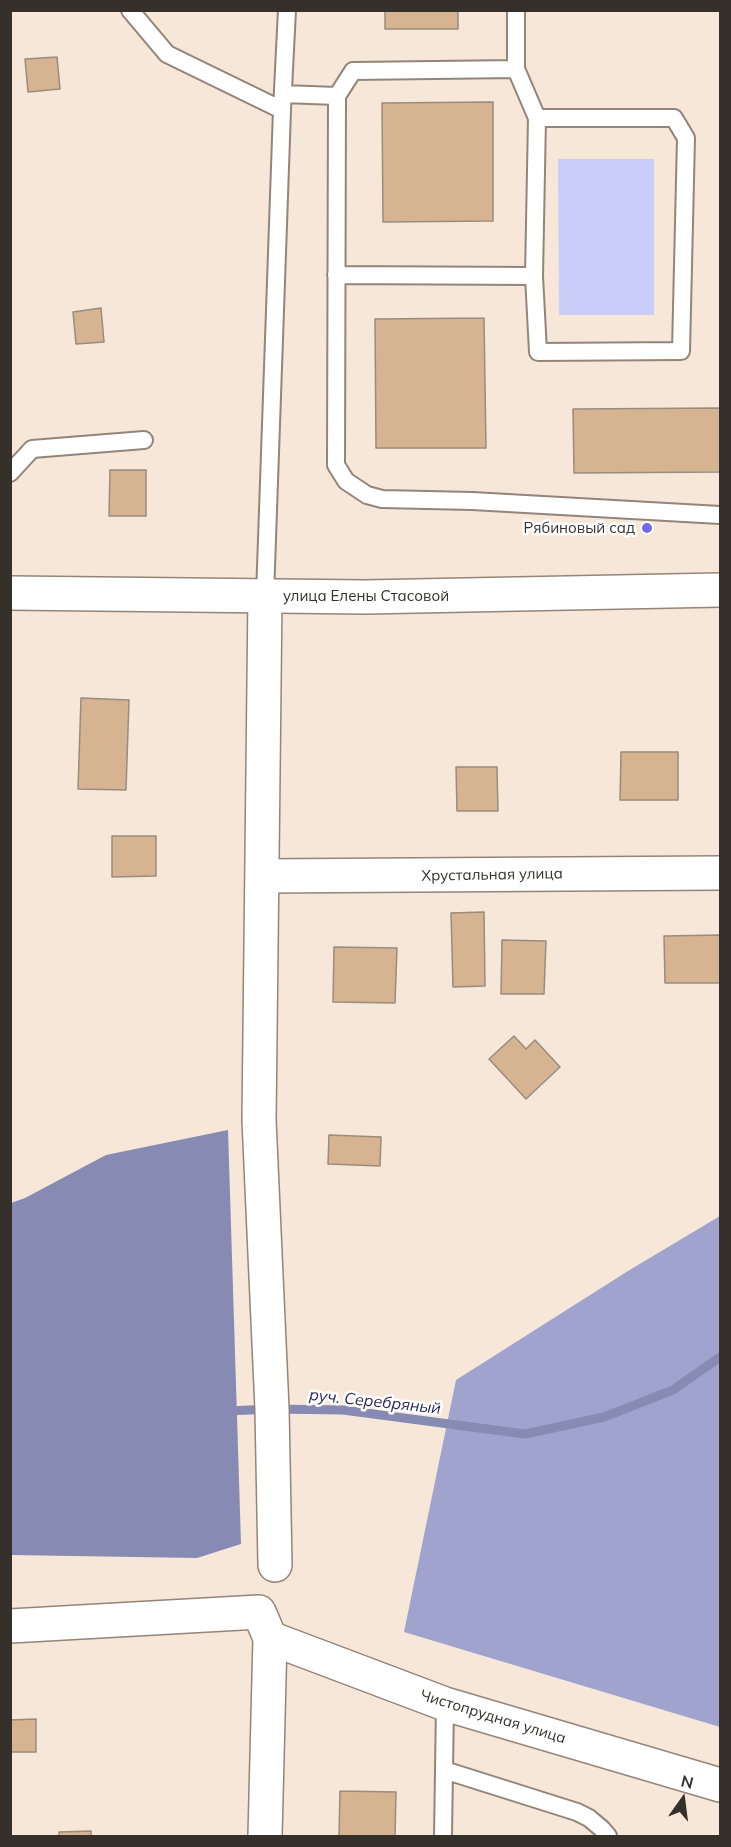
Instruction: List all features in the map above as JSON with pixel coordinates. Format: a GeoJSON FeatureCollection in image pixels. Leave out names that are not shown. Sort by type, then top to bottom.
{"type":"FeatureCollection","features":[{"type":"Feature","properties":{"kind":"street","name":"улица Елены Стасовой"},"geometry":{"type":"LineString","coordinates":[[10,593],[389,597],[720,590]]}},
{"type":"Feature","properties":{"kind":"street"},"geometry":{"type":"LineString","coordinates":[[265,596],[259,1120],[272,1409],[275,1565]]}},
{"type":"Feature","properties":{"kind":"street","name":"Хрустальная улица"},"geometry":{"type":"LineString","coordinates":[[262,876],[720,873]]}},
{"type":"Feature","properties":{"kind":"street"},"geometry":{"type":"LineString","coordinates":[[264,1625],[266,1836]]}},
{"type":"Feature","properties":{"kind":"street","name":"Чистопрудная улица"},"geometry":{"type":"LineString","coordinates":[[10,1626],[264,1625],[444,1704],[720,1785]]}},
{"type":"Feature","properties":{"kind":"lane"},"geometry":{"type":"LineString","coordinates":[[130,10],[167,54],[283,102],[337,96]]}},
{"type":"Feature","properties":{"kind":"lane"},"geometry":{"type":"LineString","coordinates":[[265,596],[287,10]]}},
{"type":"Feature","properties":{"kind":"lane"},"geometry":{"type":"LineString","coordinates":[[516,10],[516,69],[537,118],[534,276],[538,352],[681,351],[686,138],[674,118],[537,118]]}},
{"type":"Feature","properties":{"kind":"lane"},"geometry":{"type":"LineString","coordinates":[[516,69],[353,71],[337,96],[336,465],[346,481],[367,495],[382,499],[472,501],[720,515]]}},
{"type":"Feature","properties":{"kind":"lane"},"geometry":{"type":"LineString","coordinates":[[336,275],[534,276]]}},
{"type":"Feature","properties":{"kind":"lane"},"geometry":{"type":"LineString","coordinates":[[10,474],[32,449],[144,440]]}},
{"type":"Feature","properties":{"kind":"lane"},"geometry":{"type":"LineString","coordinates":[[443,1836],[444,1704]]}},
{"type":"Feature","properties":{"kind":"lane"},"geometry":{"type":"LineString","coordinates":[[444,1770],[577,1812],[589,1818],[608,1836]]}},
{"type":"Feature","properties":{"kind":"shaded area"},"geometry":{"type":"Polygon","coordinates":[[[558,159],[654,159],[654,315],[559,315],[558,159]]]}},
{"type":"Feature","properties":{"kind":"shaded area"},"geometry":{"type":"Polygon","coordinates":[[[228,1130],[241,1544],[197,1558],[11,1555],[11,1203],[25,1198],[106,1155],[228,1130]]]}},
{"type":"Feature","properties":{"kind":"shaded area"},"geometry":{"type":"Polygon","coordinates":[[[720,1216],[720,1727],[404,1632],[456,1380],[628,1271],[720,1216]]]}},
{"type":"Feature","properties":{"kind":"building"},"geometry":{"type":"Polygon","coordinates":[[[385,10],[458,10],[458,29],[385,29],[385,10]]]}},
{"type":"Feature","properties":{"kind":"building"},"geometry":{"type":"Polygon","coordinates":[[[57,57],[60,89],[28,92],[25,59],[57,57]]]}},
{"type":"Feature","properties":{"kind":"building"},"geometry":{"type":"Polygon","coordinates":[[[493,102],[493,221],[383,222],[382,103],[493,102]]]}},
{"type":"Feature","properties":{"kind":"building"},"geometry":{"type":"Polygon","coordinates":[[[101,308],[104,342],[76,344],[73,312],[101,308]]]}},
{"type":"Feature","properties":{"kind":"building"},"geometry":{"type":"Polygon","coordinates":[[[484,318],[486,448],[376,448],[375,319],[484,318]]]}},
{"type":"Feature","properties":{"kind":"building"},"geometry":{"type":"Polygon","coordinates":[[[720,408],[720,472],[574,473],[573,409],[720,408]]]}},
{"type":"Feature","properties":{"kind":"building"},"geometry":{"type":"Polygon","coordinates":[[[110,470],[146,470],[146,516],[109,516],[110,470]]]}},
{"type":"Feature","properties":{"kind":"building"},"geometry":{"type":"Polygon","coordinates":[[[81,698],[129,700],[126,790],[78,789],[81,698]]]}},
{"type":"Feature","properties":{"kind":"building"},"geometry":{"type":"Polygon","coordinates":[[[621,752],[678,752],[678,800],[620,800],[621,752]]]}},
{"type":"Feature","properties":{"kind":"building"},"geometry":{"type":"Polygon","coordinates":[[[456,767],[497,767],[498,811],[457,811],[456,767]]]}},
{"type":"Feature","properties":{"kind":"building"},"geometry":{"type":"Polygon","coordinates":[[[112,836],[156,836],[156,876],[112,877],[112,836]]]}},
{"type":"Feature","properties":{"kind":"building"},"geometry":{"type":"Polygon","coordinates":[[[484,912],[485,986],[453,987],[451,913],[484,912]]]}},
{"type":"Feature","properties":{"kind":"building"},"geometry":{"type":"Polygon","coordinates":[[[720,935],[720,983],[665,983],[664,936],[720,935]]]}},
{"type":"Feature","properties":{"kind":"building"},"geometry":{"type":"Polygon","coordinates":[[[502,940],[546,941],[544,994],[501,994],[502,940]]]}},
{"type":"Feature","properties":{"kind":"building"},"geometry":{"type":"Polygon","coordinates":[[[334,947],[397,948],[395,1003],[333,1002],[334,947]]]}},
{"type":"Feature","properties":{"kind":"building"},"geometry":{"type":"Polygon","coordinates":[[[514,1036],[526,1049],[535,1040],[560,1067],[526,1099],[489,1059],[514,1036]]]}},
{"type":"Feature","properties":{"kind":"building"},"geometry":{"type":"Polygon","coordinates":[[[329,1135],[381,1137],[380,1166],[328,1164],[329,1135]]]}},
{"type":"Feature","properties":{"kind":"building"},"geometry":{"type":"Polygon","coordinates":[[[36,1719],[36,1752],[10,1752],[10,1720],[36,1719]]]}},
{"type":"Feature","properties":{"kind":"building"},"geometry":{"type":"Polygon","coordinates":[[[340,1791],[396,1792],[395,1836],[339,1836],[340,1791]]]}},
{"type":"Feature","properties":{"kind":"building"},"geometry":{"type":"Polygon","coordinates":[[[91,1831],[91,1836],[59,1836],[59,1832],[91,1831]]]}},
{"type":"Feature","properties":{"kind":"waterway","name":"руч. Серебряный"},"geometry":{"type":"LineString","coordinates":[[227,1411],[343,1410],[525,1434],[604,1417],[673,1390],[720,1357]]}},
{"type":"Feature","properties":{"kind":"place","name":"Рябиновый сад"},"geometry":{"type":"Point","coordinates":[647,528]}}]}
